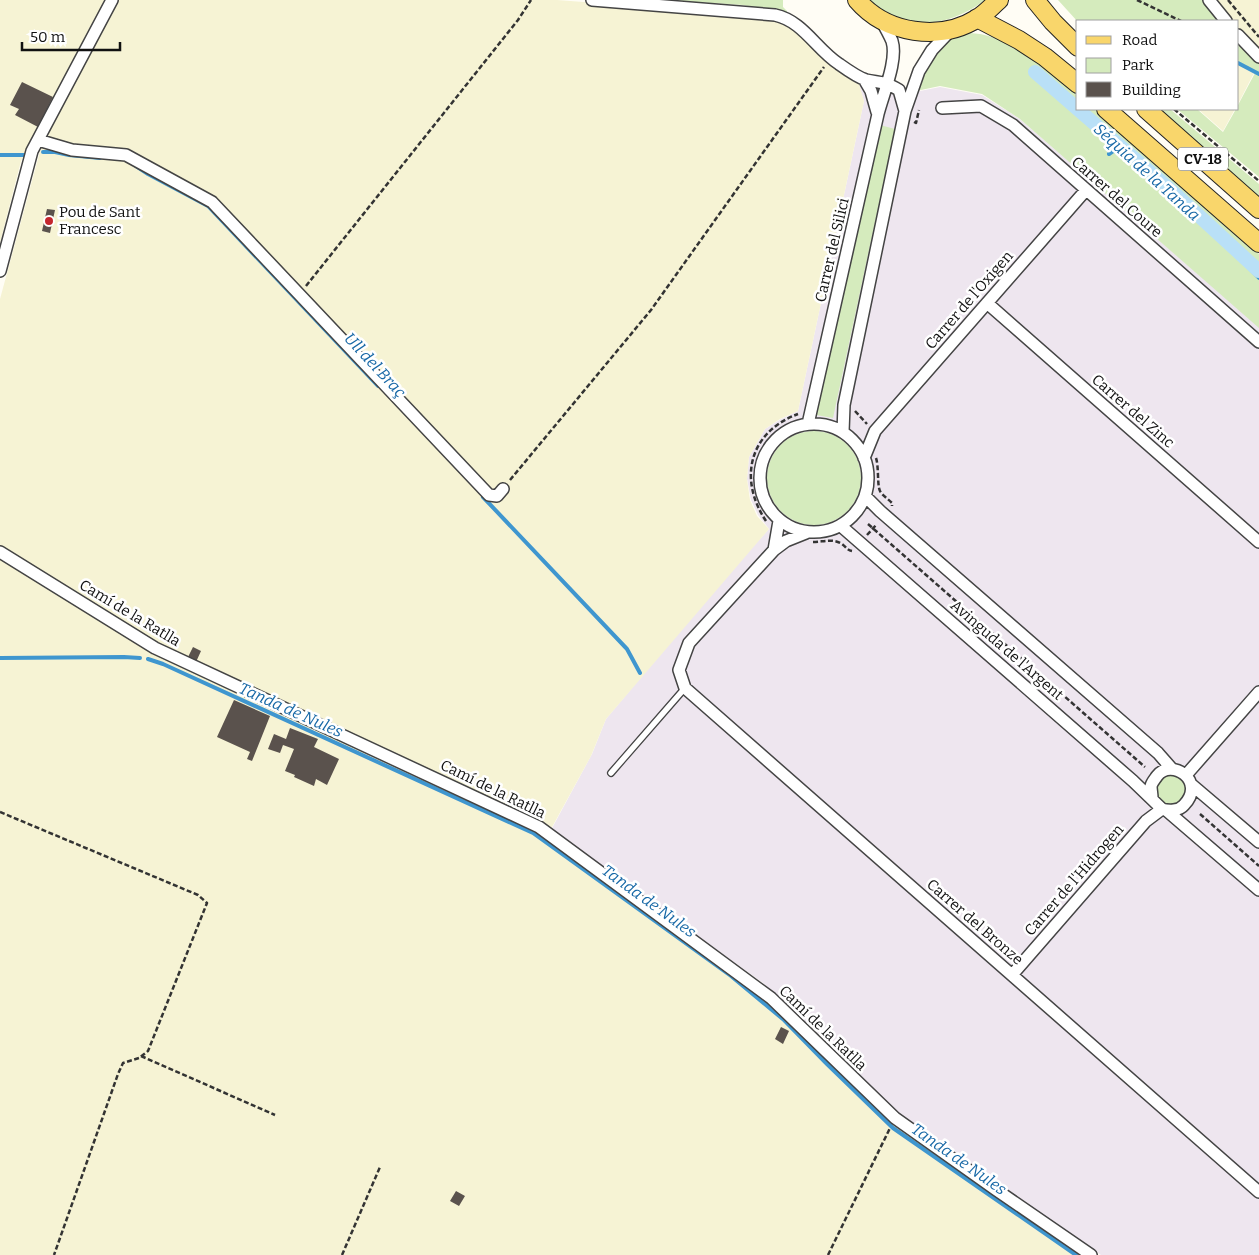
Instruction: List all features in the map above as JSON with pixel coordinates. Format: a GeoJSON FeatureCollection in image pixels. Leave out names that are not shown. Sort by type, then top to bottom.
{"type":"FeatureCollection","features":[{"type":"Feature","properties":{"kind":"main road"},"geometry":{"type":"LineString","coordinates":[[857,0],[882,20],[898,28],[929,32],[952,29],[977,18],[999,0]]}},
{"type":"Feature","properties":{"kind":"main road"},"geometry":{"type":"LineString","coordinates":[[1035,0],[1052,22],[1076,46]]}},
{"type":"Feature","properties":{"kind":"main road"},"geometry":{"type":"LineString","coordinates":[[977,18],[1019,40],[1045,57],[1076,82]]}},
{"type":"Feature","properties":{"kind":"main road","name":"CV-18"},"geometry":{"type":"LineString","coordinates":[[1107,110],[1259,242]]}},
{"type":"Feature","properties":{"kind":"main road","name":"CV-18"},"geometry":{"type":"LineString","coordinates":[[1147,110],[1259,208]]}},
{"type":"Feature","properties":{"kind":"street"},"geometry":{"type":"LineString","coordinates":[[0,271],[32,151],[112,0]]}},
{"type":"Feature","properties":{"kind":"street"},"geometry":{"type":"LineString","coordinates":[[592,0],[785,17],[800,27],[839,65],[864,79],[886,82],[899,90],[905,111]]}},
{"type":"Feature","properties":{"kind":"street"},"geometry":{"type":"LineString","coordinates":[[1209,0],[1225,20]]}},
{"type":"Feature","properties":{"kind":"street","name":"Carrer del Silici"},"geometry":{"type":"LineString","coordinates":[[808,424],[878,114],[892,65],[894,54],[892,42],[882,20]]}},
{"type":"Feature","properties":{"kind":"street"},"geometry":{"type":"LineString","coordinates":[[847,436],[844,404],[905,111],[920,71],[932,50],[952,29]]}},
{"type":"Feature","properties":{"kind":"street"},"geometry":{"type":"LineString","coordinates":[[1239,36],[1259,57]]}},
{"type":"Feature","properties":{"kind":"street"},"geometry":{"type":"LineString","coordinates":[[864,79],[872,91],[878,114]]}},
{"type":"Feature","properties":{"kind":"street","name":"Carrer del Coure"},"geometry":{"type":"LineString","coordinates":[[942,108],[981,106],[1013,125],[1259,342]]}},
{"type":"Feature","properties":{"kind":"street"},"geometry":{"type":"LineString","coordinates":[[38,140],[72,150],[126,155],[212,202],[489,495],[497,496],[503,489]]}},
{"type":"Feature","properties":{"kind":"street","name":"Carrer de l'Oxigen"},"geometry":{"type":"LineString","coordinates":[[864,458],[875,431],[1086,190]]}},
{"type":"Feature","properties":{"kind":"street","name":"Carrer del Zinc"},"geometry":{"type":"LineString","coordinates":[[987,303],[1259,542]]}},
{"type":"Feature","properties":{"kind":"street"},"geometry":{"type":"LineString","coordinates":[[684,688],[679,670],[690,643],[774,550],[786,541],[806,533],[829,530],[841,526],[856,512],[865,496],[868,471],[859,448],[847,436],[826,425],[808,424],[790,429],[775,440],[764,455],[760,472],[761,491],[768,508],[779,521],[806,533]]}},
{"type":"Feature","properties":{"kind":"street"},"geometry":{"type":"LineString","coordinates":[[847,436],[875,431]]}},
{"type":"Feature","properties":{"kind":"street","name":"Avinguda de l'Argent"},"geometry":{"type":"LineString","coordinates":[[865,496],[1158,753],[1172,769]]}},
{"type":"Feature","properties":{"kind":"street"},"geometry":{"type":"LineString","coordinates":[[774,550],[779,521]]}},
{"type":"Feature","properties":{"kind":"street","name":"Avinguda de l'Argent"},"geometry":{"type":"LineString","coordinates":[[841,526],[1152,798]]}},
{"type":"Feature","properties":{"kind":"street","name":"Camí de la Ratlla"},"geometry":{"type":"LineString","coordinates":[[0,552],[156,648],[539,827],[771,998],[895,1118],[1091,1255]]}},
{"type":"Feature","properties":{"kind":"street","name":"Carrer del Bronze"},"geometry":{"type":"LineString","coordinates":[[684,688],[1259,1192]]}},
{"type":"Feature","properties":{"kind":"street"},"geometry":{"type":"LineString","coordinates":[[1164,809],[1180,809],[1190,799],[1189,780],[1259,692]]}},
{"type":"Feature","properties":{"kind":"street"},"geometry":{"type":"LineString","coordinates":[[1259,842],[1180,771],[1172,769],[1159,773],[1151,784],[1152,798],[1259,890]]}},
{"type":"Feature","properties":{"kind":"street","name":"Carrer de l'Hidrogen"},"geometry":{"type":"LineString","coordinates":[[1012,974],[1146,821],[1164,809]]}},
{"type":"Feature","properties":{"kind":"lane"},"geometry":{"type":"LineString","coordinates":[[611,773],[684,688]]}},
{"type":"Feature","properties":{"kind":"path"},"geometry":{"type":"LineString","coordinates":[[300,294],[518,20],[531,0]]}},
{"type":"Feature","properties":{"kind":"path"},"geometry":{"type":"LineString","coordinates":[[1137,0],[1179,20]]}},
{"type":"Feature","properties":{"kind":"path"},"geometry":{"type":"LineString","coordinates":[[1228,0],[1259,37]]}},
{"type":"Feature","properties":{"kind":"path"},"geometry":{"type":"LineString","coordinates":[[503,489],[651,310],[830,57]]}},
{"type":"Feature","properties":{"kind":"path"},"geometry":{"type":"LineString","coordinates":[[1175,110],[1259,181]]}},
{"type":"Feature","properties":{"kind":"path"},"geometry":{"type":"LineString","coordinates":[[868,524],[1145,767]]}},
{"type":"Feature","properties":{"kind":"path"},"geometry":{"type":"LineString","coordinates":[[0,812],[198,895],[207,903],[148,1051],[123,1063],[54,1255]]}},
{"type":"Feature","properties":{"kind":"path"},"geometry":{"type":"LineString","coordinates":[[1200,814],[1259,866]]}},
{"type":"Feature","properties":{"kind":"path"},"geometry":{"type":"LineString","coordinates":[[141,1056],[275,1115]]}},
{"type":"Feature","properties":{"kind":"path"},"geometry":{"type":"LineString","coordinates":[[828,1255],[889,1131]]}},
{"type":"Feature","properties":{"kind":"path"},"geometry":{"type":"LineString","coordinates":[[342,1255],[380,1167]]}},
{"type":"Feature","properties":{"kind":"shaded area"},"geometry":{"type":"Polygon","coordinates":[[[0,0],[107,0],[91,25],[21,161],[0,243],[0,0]]]}},
{"type":"Feature","properties":{"kind":"shaded area"},"geometry":{"type":"Polygon","coordinates":[[[116,0],[557,0],[743,14],[785,19],[857,77],[864,101],[798,411],[780,419],[765,429],[749,457],[747,479],[750,500],[757,516],[769,529],[606,719],[591,756],[551,829],[521,811],[276,701],[165,647],[0,546],[0,299],[45,137],[116,0]]]}},
{"type":"Feature","properties":{"kind":"shaded area"},"geometry":{"type":"Polygon","coordinates":[[[1210,0],[1259,0],[1259,55],[1239,34],[1239,20],[1227,20],[1210,0]]]}},
{"type":"Feature","properties":{"kind":"shaded area"},"geometry":{"type":"Polygon","coordinates":[[[1239,65],[1254,73],[1239,102],[1239,65]]]}},
{"type":"Feature","properties":{"kind":"shaded area"},"geometry":{"type":"Polygon","coordinates":[[[859,86],[915,92],[940,87],[982,95],[1020,119],[1259,327],[1259,1255],[1101,1255],[897,1114],[823,1038],[763,983],[551,830],[592,754],[606,719],[721,582],[769,529],[758,515],[751,500],[747,479],[749,457],[765,429],[798,411],[864,101],[859,86]]]}},
{"type":"Feature","properties":{"kind":"shaded area"},"geometry":{"type":"Polygon","coordinates":[[[1199,110],[1234,110],[1223,131],[1199,110]]]}},
{"type":"Feature","properties":{"kind":"shaded area"},"geometry":{"type":"Polygon","coordinates":[[[0,554],[155,649],[539,828],[770,1000],[894,1119],[1085,1255],[0,1255],[0,554]]]}},
{"type":"Feature","properties":{"kind":"green space"},"geometry":{"type":"Polygon","coordinates":[[[664,0],[783,0],[783,7],[787,14],[743,5],[664,0]]]}},
{"type":"Feature","properties":{"kind":"green space"},"geometry":{"type":"Polygon","coordinates":[[[870,0],[985,0],[957,16],[942,21],[913,22],[898,18],[884,11],[870,0]]]}},
{"type":"Feature","properties":{"kind":"green space"},"geometry":{"type":"Polygon","coordinates":[[[1058,0],[1205,0],[1221,20],[1076,20],[1058,0]]]}},
{"type":"Feature","properties":{"kind":"green space"},"geometry":{"type":"Polygon","coordinates":[[[969,33],[999,39],[1041,64],[1076,91],[1076,110],[1097,110],[1259,254],[1259,328],[1020,119],[982,94],[940,86],[916,91],[924,71],[934,54],[948,41],[969,33]]]}},
{"type":"Feature","properties":{"kind":"green space"},"geometry":{"type":"Polygon","coordinates":[[[1239,42],[1259,63],[1259,177],[1178,110],[1198,110],[1223,132],[1235,110],[1239,110],[1239,103],[1255,73],[1239,65],[1239,42]]]}},
{"type":"Feature","properties":{"kind":"green space"},"geometry":{"type":"Polygon","coordinates":[[[1156,110],[1171,110],[1259,184],[1259,200],[1156,110]]]}},
{"type":"Feature","properties":{"kind":"green space"},"geometry":{"type":"Polygon","coordinates":[[[880,125],[895,129],[833,418],[816,415],[880,125]]]}},
{"type":"Feature","properties":{"kind":"green space"},"geometry":{"type":"Polygon","coordinates":[[[814,431],[832,434],[847,445],[858,460],[861,478],[858,496],[847,511],[832,522],[814,525],[796,522],[781,511],[770,496],[767,478],[770,460],[781,445],[796,434],[814,431]]]}},
{"type":"Feature","properties":{"kind":"green space"},"geometry":{"type":"Polygon","coordinates":[[[1171,775],[1182,779],[1186,790],[1182,801],[1171,805],[1160,801],[1156,790],[1160,779],[1171,775]]]}},
{"type":"Feature","properties":{"kind":"building"},"geometry":{"type":"Polygon","coordinates":[[[22,82],[53,97],[38,127],[15,115],[19,109],[10,105],[22,82]]]}},
{"type":"Feature","properties":{"kind":"building","name":"Pou de Sant Francesc"},"geometry":{"type":"Polygon","coordinates":[[[47,209],[55,210],[50,233],[42,231],[47,209]]]}},
{"type":"Feature","properties":{"kind":"building"},"geometry":{"type":"Polygon","coordinates":[[[193,647],[201,651],[196,662],[188,657],[193,647]]]}},
{"type":"Feature","properties":{"kind":"building"},"geometry":{"type":"Polygon","coordinates":[[[234,700],[270,716],[252,761],[247,759],[250,752],[217,737],[234,700]]]}},
{"type":"Feature","properties":{"kind":"building"},"geometry":{"type":"Polygon","coordinates":[[[290,728],[318,739],[314,747],[339,759],[327,785],[316,779],[314,786],[285,771],[294,749],[283,745],[280,753],[268,749],[274,734],[286,739],[290,728]]]}},
{"type":"Feature","properties":{"kind":"building"},"geometry":{"type":"Polygon","coordinates":[[[781,1027],[789,1031],[783,1044],[775,1039],[781,1027]]]}},
{"type":"Feature","properties":{"kind":"building"},"geometry":{"type":"Polygon","coordinates":[[[456,1191],[465,1196],[459,1206],[450,1201],[456,1191]]]}},
{"type":"Feature","properties":{"kind":"waterway"},"geometry":{"type":"LineString","coordinates":[[1239,64],[1259,74]]}},
{"type":"Feature","properties":{"kind":"waterway","name":"Séquia de la Tanda"},"geometry":{"type":"LineString","coordinates":[[1035,72],[1076,108]]}},
{"type":"Feature","properties":{"kind":"waterway","name":"Séquia de la Tanda"},"geometry":{"type":"LineString","coordinates":[[1079,110],[1172,191],[1259,271]]}},
{"type":"Feature","properties":{"kind":"waterway"},"geometry":{"type":"LineString","coordinates":[[1109,154],[1116,149],[1207,228],[1259,278]]}},
{"type":"Feature","properties":{"kind":"waterway","name":"Ull del Braç"},"geometry":{"type":"LineString","coordinates":[[43,152],[100,158]]}},
{"type":"Feature","properties":{"kind":"waterway","name":"Ull del Braç"},"geometry":{"type":"LineString","coordinates":[[0,155],[24,155]]}},
{"type":"Feature","properties":{"kind":"waterway","name":"Ull del Braç"},"geometry":{"type":"LineString","coordinates":[[136,166],[208,206],[378,386]]}},
{"type":"Feature","properties":{"kind":"waterway","name":"Ull del Braç"},"geometry":{"type":"LineString","coordinates":[[483,497],[627,649],[640,673]]}},
{"type":"Feature","properties":{"kind":"waterway","name":"Tanda de Nules"},"geometry":{"type":"LineString","coordinates":[[0,658],[140,658]]}},
{"type":"Feature","properties":{"kind":"waterway","name":"Tanda de Nules"},"geometry":{"type":"LineString","coordinates":[[148,659],[163,664],[533,833],[731,976],[784,1020],[893,1128],[1076,1255]]}},
{"type":"Feature","properties":{"kind":"place","name":"Pou de Sant Francesc"},"geometry":{"type":"Point","coordinates":[49,221]}}]}
